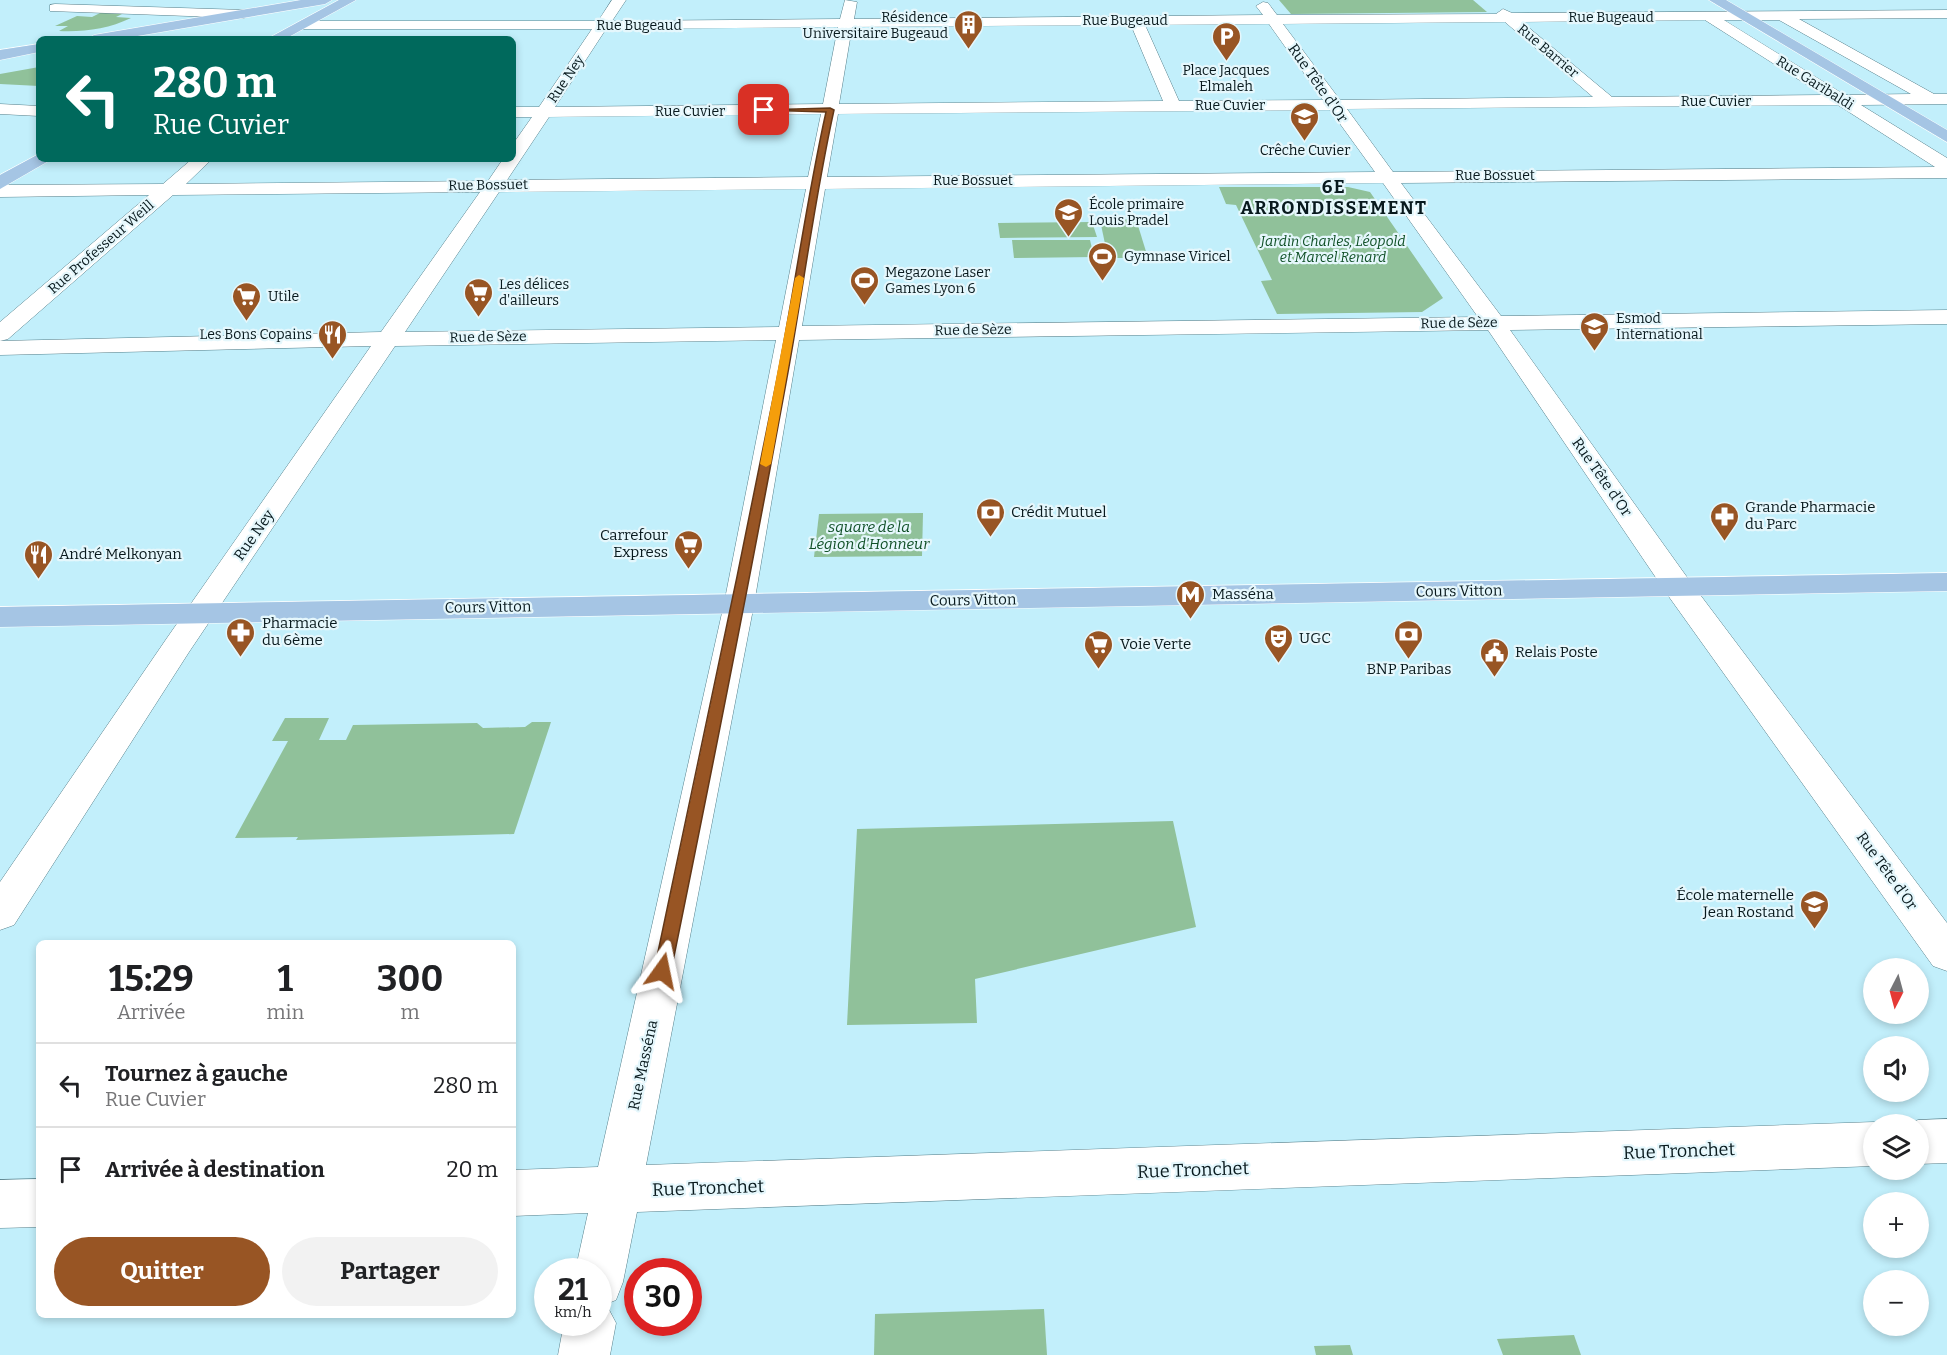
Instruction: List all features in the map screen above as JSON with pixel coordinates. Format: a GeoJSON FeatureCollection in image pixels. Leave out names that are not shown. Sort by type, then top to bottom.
{"type":"FeatureCollection","features":[{"type":"Feature","properties":{"kind":"main road"},"geometry":{"type":"LineString","coordinates":[[112,36],[325,0]]}},
{"type":"Feature","properties":{"kind":"main road"},"geometry":{"type":"LineString","coordinates":[[280,36],[349,0]]}},
{"type":"Feature","properties":{"kind":"main road","name":"Rue Garibaldi"},"geometry":{"type":"LineString","coordinates":[[1716,0],[1947,138]]}},
{"type":"Feature","properties":{"kind":"main road"},"geometry":{"type":"LineString","coordinates":[[0,55],[36,49]]}},
{"type":"Feature","properties":{"kind":"main road"},"geometry":{"type":"LineString","coordinates":[[0,183],[38,162]]}},
{"type":"Feature","properties":{"kind":"main road","name":"Cours Vitton"},"geometry":{"type":"LineString","coordinates":[[0,617],[1947,582]]}},
{"type":"Feature","properties":{"kind":"street"},"geometry":{"type":"LineString","coordinates":[[67,0],[55,8],[244,14]]}},
{"type":"Feature","properties":{"kind":"street","name":"Rue Ney"},"geometry":{"type":"LineString","coordinates":[[516,152],[619,0]]}},
{"type":"Feature","properties":{"kind":"street","name":"Rue Masséna"},"geometry":{"type":"LineString","coordinates":[[603,1258],[739,604],[791,333],[815,181],[850,0]]}},
{"type":"Feature","properties":{"kind":"street","name":"Rue Tête d'Or"},"geometry":{"type":"LineString","coordinates":[[1258,0],[1494,323],[1678,587],[1947,954]]}},
{"type":"Feature","properties":{"kind":"street","name":"Rue Barrier"},"geometry":{"type":"LineString","coordinates":[[1487,0],[1608,102]]}},
{"type":"Feature","properties":{"kind":"street","name":"Rue Garibaldi"},"geometry":{"type":"LineString","coordinates":[[1682,0],[1947,166]]}},
{"type":"Feature","properties":{"kind":"street"},"geometry":{"type":"LineString","coordinates":[[1756,0],[1939,99]]}},
{"type":"Feature","properties":{"kind":"street","name":"Rue Bugeaud"},"geometry":{"type":"LineString","coordinates":[[302,25],[602,25],[1947,14]]}},
{"type":"Feature","properties":{"kind":"street"},"geometry":{"type":"LineString","coordinates":[[1136,20],[1173,106]]}},
{"type":"Feature","properties":{"kind":"street"},"geometry":{"type":"LineString","coordinates":[[345,36],[357,26]]}},
{"type":"Feature","properties":{"kind":"street","name":"Rue Cuvier"},"geometry":{"type":"LineString","coordinates":[[516,112],[1939,99]]}},
{"type":"Feature","properties":{"kind":"street"},"geometry":{"type":"LineString","coordinates":[[0,109],[36,111]]}},
{"type":"Feature","properties":{"kind":"street","name":"Rue Professeur Weill"},"geometry":{"type":"LineString","coordinates":[[0,334],[199,162]]}},
{"type":"Feature","properties":{"kind":"street","name":"Rue Ney"},"geometry":{"type":"LineString","coordinates":[[0,914],[200,612],[391,339],[509,162]]}},
{"type":"Feature","properties":{"kind":"street","name":"Rue Bossuet"},"geometry":{"type":"LineString","coordinates":[[0,191],[1947,171]]}},
{"type":"Feature","properties":{"kind":"street","name":"Rue de Sèze"},"geometry":{"type":"LineString","coordinates":[[0,348],[391,339],[1947,317]]}},
{"type":"Feature","properties":{"kind":"street"},"geometry":{"type":"LineString","coordinates":[[1929,1142],[1947,1141]]}},
{"type":"Feature","properties":{"kind":"street","name":"Rue Tronchet"},"geometry":{"type":"LineString","coordinates":[[516,1193],[1863,1144]]}},
{"type":"Feature","properties":{"kind":"street"},"geometry":{"type":"LineString","coordinates":[[0,1204],[36,1203]]}},
{"type":"Feature","properties":{"kind":"street"},"geometry":{"type":"LineString","coordinates":[[584,1355],[588,1336]]}},
{"type":"Feature","properties":{"kind":"green space"},"geometry":{"type":"Polygon","coordinates":[[[1279,0],[1473,0],[1487,12],[1291,14],[1279,0]]]}},
{"type":"Feature","properties":{"kind":"green space"},"geometry":{"type":"Polygon","coordinates":[[[102,12],[124,13],[116,17],[131,18],[114,25],[78,31],[59,31],[68,26],[55,26],[77,16],[92,17],[102,12]]]}},
{"type":"Feature","properties":{"kind":"green space"},"geometry":{"type":"Polygon","coordinates":[[[36,68],[36,86],[0,84],[0,74],[36,68]]]}},
{"type":"Feature","properties":{"kind":"green space","name":"Jardin Charles, Léopold et Marcel Renard"},"geometry":{"type":"Polygon","coordinates":[[[1219,187],[1348,187],[1370,192],[1443,298],[1422,312],[1277,314],[1261,281],[1272,280],[1236,205],[1226,204],[1219,187]]]}},
{"type":"Feature","properties":{"kind":"green space"},"geometry":{"type":"Polygon","coordinates":[[[1136,219],[1148,258],[1108,258],[1100,220],[1136,219]]]}},
{"type":"Feature","properties":{"kind":"green space"},"geometry":{"type":"Polygon","coordinates":[[[1092,222],[1097,237],[1000,238],[998,223],[1092,222]]]}},
{"type":"Feature","properties":{"kind":"green space"},"geometry":{"type":"Polygon","coordinates":[[[1012,240],[1090,240],[1094,257],[1014,258],[1012,240]]]}},
{"type":"Feature","properties":{"kind":"green space","name":"square de la Légion d'Honneur"},"geometry":{"type":"Polygon","coordinates":[[[923,513],[922,556],[814,557],[819,514],[923,513]]]}},
{"type":"Feature","properties":{"kind":"green space"},"geometry":{"type":"Polygon","coordinates":[[[285,718],[329,718],[319,740],[346,740],[353,725],[477,723],[483,728],[525,727],[532,722],[551,722],[514,834],[296,840],[298,837],[235,838],[288,741],[272,741],[285,718]]]}},
{"type":"Feature","properties":{"kind":"green space"},"geometry":{"type":"Polygon","coordinates":[[[1173,821],[1196,927],[975,979],[977,1023],[847,1025],[857,829],[1173,821]]]}},
{"type":"Feature","properties":{"kind":"green space"},"geometry":{"type":"Polygon","coordinates":[[[1044,1309],[1047,1355],[874,1355],[875,1314],[1044,1309]]]}},
{"type":"Feature","properties":{"kind":"green space"},"geometry":{"type":"Polygon","coordinates":[[[1574,1335],[1581,1355],[1503,1355],[1497,1339],[1574,1335]]]}},
{"type":"Feature","properties":{"kind":"green space"},"geometry":{"type":"Polygon","coordinates":[[[1350,1345],[1353,1355],[1316,1355],[1314,1346],[1350,1345]]]}},
{"type":"Feature","properties":{"kind":"slow traffic"},"geometry":{"type":"LineString","coordinates":[[766,464],[799,278]]}},
{"type":"Feature","properties":{"kind":"place","name":"Résidence Universitaire Bugeaud"},"geometry":{"type":"Point","coordinates":[969,50]}},
{"type":"Feature","properties":{"kind":"place","name":"Place Jacques Elmaleh"},"geometry":{"type":"Point","coordinates":[1226,62]}},
{"type":"Feature","properties":{"kind":"place","name":"Crêche Cuvier"},"geometry":{"type":"Point","coordinates":[1305,142]}},
{"type":"Feature","properties":{"kind":"place","name":"École primaire Louis Pradel"},"geometry":{"type":"Point","coordinates":[1068,238]}},
{"type":"Feature","properties":{"kind":"place","name":"Gymnase Viricel"},"geometry":{"type":"Point","coordinates":[1103,282]}},
{"type":"Feature","properties":{"kind":"place","name":"Megazone Laser Games Lyon 6"},"geometry":{"type":"Point","coordinates":[864,306]}},
{"type":"Feature","properties":{"kind":"place","name":"Les délices d'ailleurs"},"geometry":{"type":"Point","coordinates":[478,318]}},
{"type":"Feature","properties":{"kind":"place","name":"Utile"},"geometry":{"type":"Point","coordinates":[247,322]}},
{"type":"Feature","properties":{"kind":"place","name":"Esmod International"},"geometry":{"type":"Point","coordinates":[1595,352]}},
{"type":"Feature","properties":{"kind":"place","name":"Les Bons Copains"},"geometry":{"type":"Point","coordinates":[333,360]}},
{"type":"Feature","properties":{"kind":"place","name":"Crédit Mutuel"},"geometry":{"type":"Point","coordinates":[990,538]}},
{"type":"Feature","properties":{"kind":"place","name":"Grande Pharmacie du Parc"},"geometry":{"type":"Point","coordinates":[1724,542]}},
{"type":"Feature","properties":{"kind":"place","name":"Carrefour Express"},"geometry":{"type":"Point","coordinates":[689,570]}},
{"type":"Feature","properties":{"kind":"place","name":"André Melkonyan"},"geometry":{"type":"Point","coordinates":[38,580]}},
{"type":"Feature","properties":{"kind":"place","name":"Masséna"},"geometry":{"type":"Point","coordinates":[1191,620]}},
{"type":"Feature","properties":{"kind":"place","name":"Pharmacie du 6ème"},"geometry":{"type":"Point","coordinates":[241,658]}},
{"type":"Feature","properties":{"kind":"place","name":"BNP Paribas"},"geometry":{"type":"Point","coordinates":[1409,660]}},
{"type":"Feature","properties":{"kind":"place","name":"UGC"},"geometry":{"type":"Point","coordinates":[1278,664]}},
{"type":"Feature","properties":{"kind":"place","name":"Voie Verte"},"geometry":{"type":"Point","coordinates":[1099,670]}},
{"type":"Feature","properties":{"kind":"place","name":"Relais Poste"},"geometry":{"type":"Point","coordinates":[1494,678]}},
{"type":"Feature","properties":{"kind":"place","name":"École maternelle Jean Rostand"},"geometry":{"type":"Point","coordinates":[1815,930]}},
{"type":"Feature","properties":{"kind":"district","name":"6E ARRONDISSEMENT"},"geometry":{"type":"Point","coordinates":[1334,198]}},
{"type":"Feature","properties":{"kind":"route"},"geometry":{"type":"LineString","coordinates":[[662,971],[739,604],[787,352],[815,181],[830,110],[764,110]]}}]}
